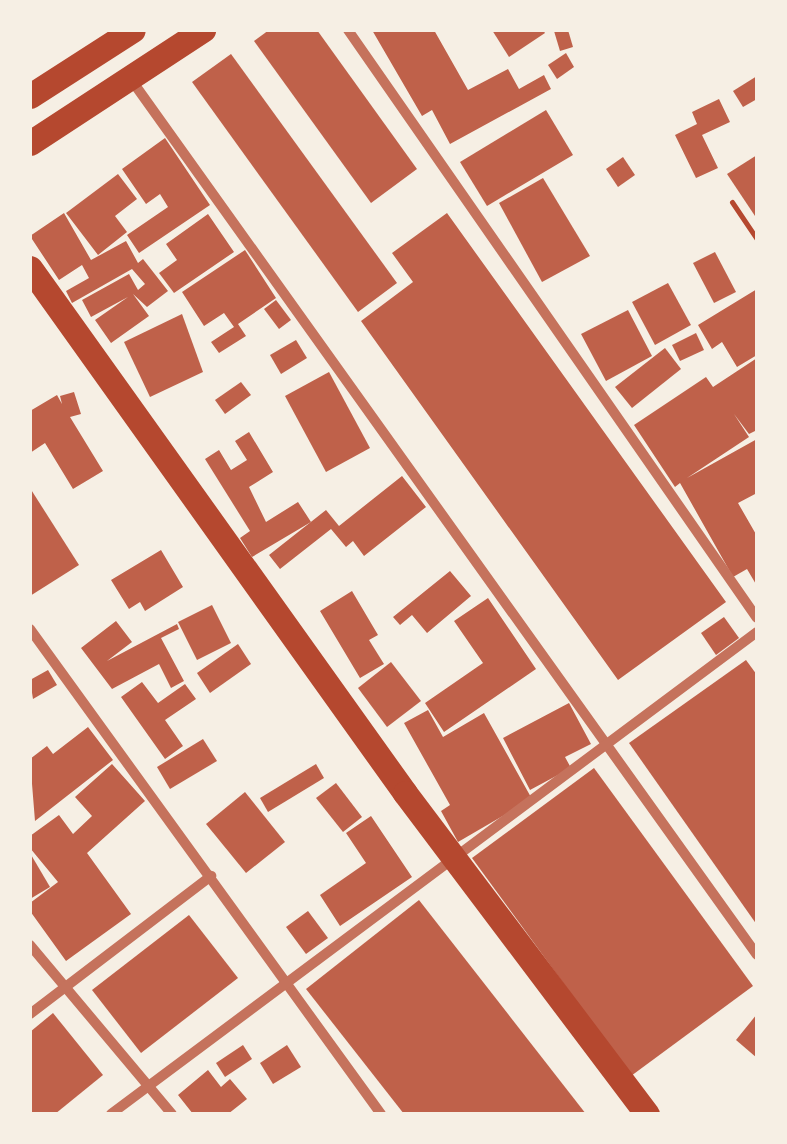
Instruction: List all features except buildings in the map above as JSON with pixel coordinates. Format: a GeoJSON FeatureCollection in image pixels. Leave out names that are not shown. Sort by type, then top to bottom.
{"type":"FeatureCollection","features":[{"type":"Feature","properties":{"kind":"main road"},"geometry":{"type":"LineString","coordinates":[[30,96],[133,30]]}},
{"type":"Feature","properties":{"kind":"main road"},"geometry":{"type":"LineString","coordinates":[[30,142],[203,30]]}},
{"type":"Feature","properties":{"kind":"main road"},"geometry":{"type":"LineString","coordinates":[[30,268],[454,856],[648,1114]]}},
{"type":"Feature","properties":{"kind":"street"},"geometry":{"type":"LineString","coordinates":[[348,30],[757,618]]}},
{"type":"Feature","properties":{"kind":"street"},"geometry":{"type":"LineString","coordinates":[[129,77],[757,955]]}},
{"type":"Feature","properties":{"kind":"street"},"geometry":{"type":"LineString","coordinates":[[30,628],[211,876],[284,988],[381,1114]]}},
{"type":"Feature","properties":{"kind":"street"},"geometry":{"type":"LineString","coordinates":[[111,1114],[284,988],[454,856],[609,748],[757,632]]}},
{"type":"Feature","properties":{"kind":"street"},"geometry":{"type":"LineString","coordinates":[[30,1014],[211,876]]}},
{"type":"Feature","properties":{"kind":"street"},"geometry":{"type":"LineString","coordinates":[[30,945],[172,1114]]}},
{"type":"Feature","properties":{"kind":"path"},"geometry":{"type":"LineString","coordinates":[[732,202],[757,239]]}}]}
